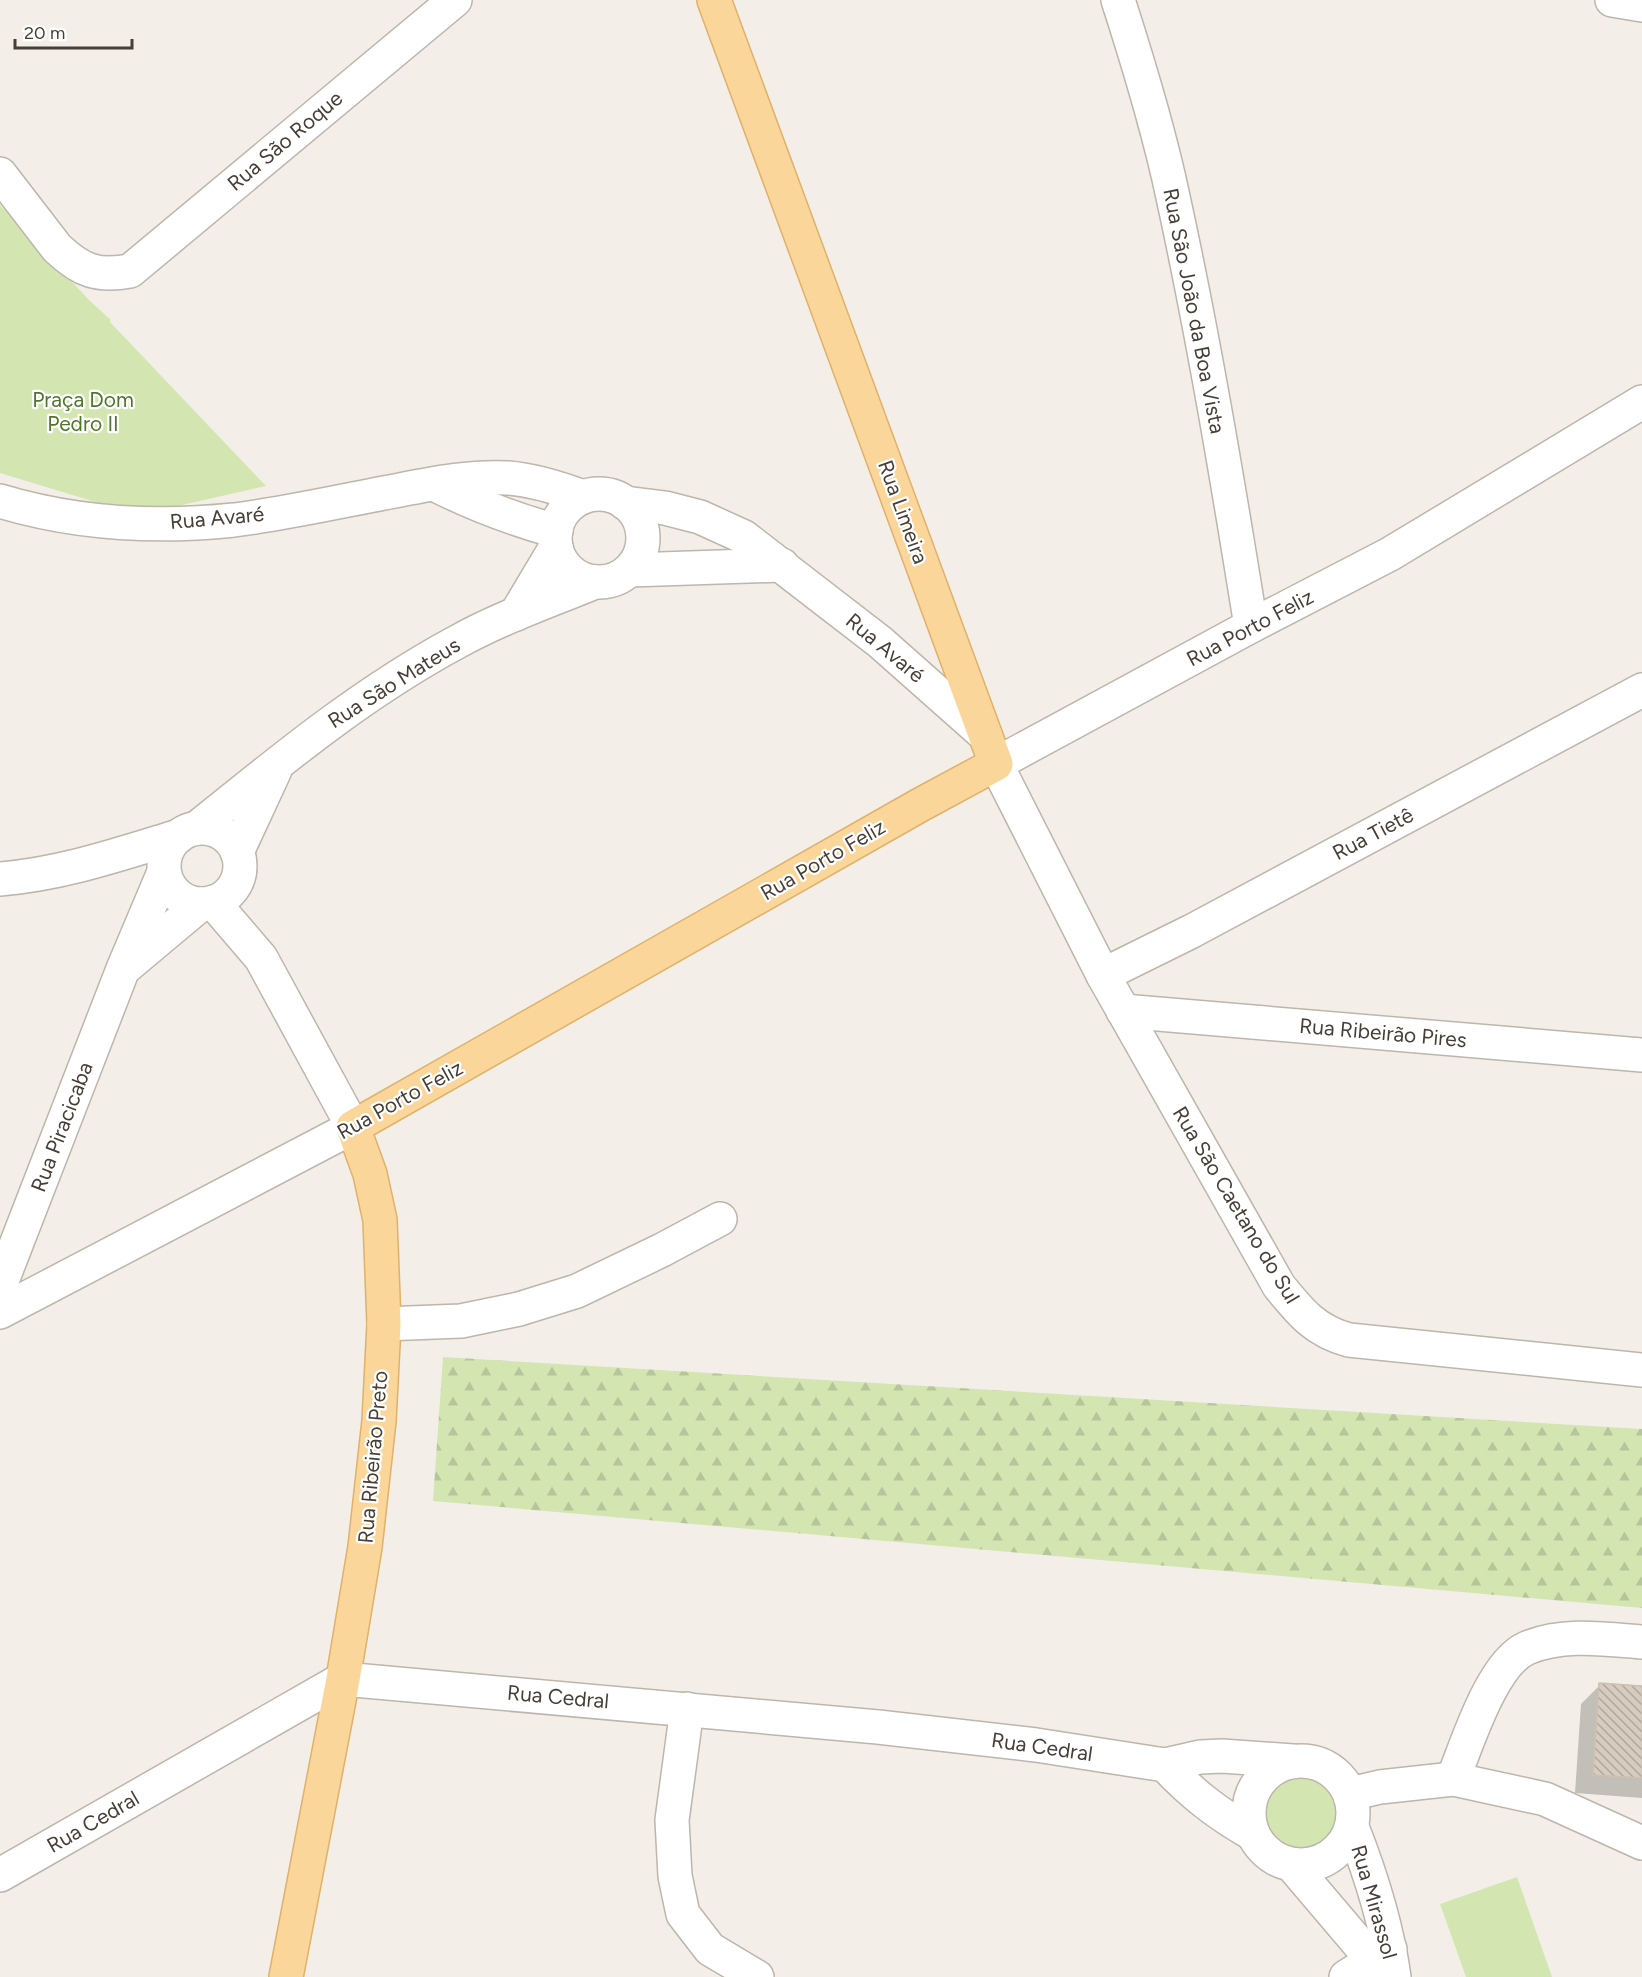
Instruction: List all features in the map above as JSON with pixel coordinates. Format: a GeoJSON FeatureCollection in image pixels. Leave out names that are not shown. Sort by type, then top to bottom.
{"type":"FeatureCollection","features":[{"type":"Feature","properties":{"kind":"main road","name":"Rua Limeira"},"geometry":{"type":"LineString","coordinates":[[714,0],[991,749]]}},
{"type":"Feature","properties":{"kind":"main road","name":"Rua Porto Feliz"},"geometry":{"type":"LineString","coordinates":[[353,1127],[920,805],[991,749]]}},
{"type":"Feature","properties":{"kind":"main road","name":"Rua Ribeirão Preto"},"geometry":{"type":"LineString","coordinates":[[286,1977],[343,1679],[368,1526],[379,1421],[384,1324],[380,1220],[370,1174],[353,1127]]}},
{"type":"Feature","properties":{"kind":"street","name":"Rua São Roque"},"geometry":{"type":"LineString","coordinates":[[0,174],[57,248],[68,258],[96,273],[112,274],[130,271],[455,0]]}},
{"type":"Feature","properties":{"kind":"street","name":"Rua São João da Boa Vista"},"geometry":{"type":"LineString","coordinates":[[1118,0],[1140,70],[1173,195],[1233,516],[1251,626]]}},
{"type":"Feature","properties":{"kind":"street"},"geometry":{"type":"LineString","coordinates":[[1612,0],[1642,5]]}},
{"type":"Feature","properties":{"kind":"street","name":"Rua Porto Feliz"},"geometry":{"type":"LineString","coordinates":[[991,749],[1251,626],[1390,554],[1638,415]]}},
{"type":"Feature","properties":{"kind":"street","name":"Rua Avaré"},"geometry":{"type":"LineString","coordinates":[[0,501],[30,510],[80,519],[173,524],[235,519],[468,479],[507,478],[536,482],[583,497]]}},
{"type":"Feature","properties":{"kind":"street"},"geometry":{"type":"LineString","coordinates":[[434,484],[460,498],[556,539]]}},
{"type":"Feature","properties":{"kind":"street"},"geometry":{"type":"LineString","coordinates":[[516,614],[556,539],[561,516],[570,505],[583,497],[598,494],[612,496],[625,503],[636,514],[643,543],[639,557],[630,570]]}},
{"type":"Feature","properties":{"kind":"street","name":"Rua Avaré"},"geometry":{"type":"LineString","coordinates":[[625,503],[665,508],[700,517],[744,537],[880,642],[991,749]]}},
{"type":"Feature","properties":{"kind":"street"},"geometry":{"type":"LineString","coordinates":[[556,539],[561,561],[570,571],[581,578],[595,582],[613,579],[630,570],[782,565]]}},
{"type":"Feature","properties":{"kind":"street","name":"Rua São Mateus"},"geometry":{"type":"LineString","coordinates":[[0,879],[88,864],[188,832],[322,728],[393,678],[458,641],[516,614],[595,582]]}},
{"type":"Feature","properties":{"kind":"street","name":"Rua Tietê"},"geometry":{"type":"LineString","coordinates":[[1103,975],[1203,925],[1642,690]]}},
{"type":"Feature","properties":{"kind":"street","name":"Rua Limeira"},"geometry":{"type":"LineString","coordinates":[[991,749],[1103,975],[1124,1011]]}},
{"type":"Feature","properties":{"kind":"street","name":"Rua São Mateus"},"geometry":{"type":"LineString","coordinates":[[238,864],[278,763]]}},
{"type":"Feature","properties":{"kind":"street"},"geometry":{"type":"LineString","coordinates":[[209,828],[221,833],[231,841],[238,864],[233,887],[224,897],[207,903],[188,901],[177,894],[168,884],[164,872],[164,860],[168,848],[188,832],[209,828]]}},
{"type":"Feature","properties":{"kind":"street","name":"Rua Ribeirão Preto"},"geometry":{"type":"LineString","coordinates":[[238,864],[261,958],[353,1127]]}},
{"type":"Feature","properties":{"kind":"street","name":"Rua Piracicaba"},"geometry":{"type":"LineString","coordinates":[[0,1286],[123,969],[164,872]]}},
{"type":"Feature","properties":{"kind":"street","name":"Rua Ribeirão Preto"},"geometry":{"type":"LineString","coordinates":[[207,903],[261,958]]}},
{"type":"Feature","properties":{"kind":"street","name":"Rua Piracicaba"},"geometry":{"type":"LineString","coordinates":[[123,969],[207,903]]}},
{"type":"Feature","properties":{"kind":"street","name":"Rua Ribeirão Pires"},"geometry":{"type":"LineString","coordinates":[[1124,1011],[1642,1055]]}},
{"type":"Feature","properties":{"kind":"street","name":"Rua São Caetano do Sul"},"geometry":{"type":"LineString","coordinates":[[1124,1011],[1279,1286],[1300,1312],[1316,1326],[1332,1336],[1349,1340],[1642,1370]]}},
{"type":"Feature","properties":{"kind":"street","name":"Rua Porto Feliz"},"geometry":{"type":"LineString","coordinates":[[0,1312],[353,1127]]}},
{"type":"Feature","properties":{"kind":"street"},"geometry":{"type":"LineString","coordinates":[[384,1324],[461,1322],[519,1309],[577,1291],[720,1219]]}},
{"type":"Feature","properties":{"kind":"street"},"geometry":{"type":"LineString","coordinates":[[1453,1779],[1480,1710],[1501,1671],[1525,1649],[1553,1640],[1594,1638],[1642,1642]]}},
{"type":"Feature","properties":{"kind":"street","name":"Rua Cedral"},"geometry":{"type":"LineString","coordinates":[[0,1875],[343,1679],[878,1727],[990,1740],[1165,1765],[1200,1757],[1222,1756],[1293,1761]]}},
{"type":"Feature","properties":{"kind":"street"},"geometry":{"type":"LineString","coordinates":[[687,1709],[672,1820],[675,1876],[682,1914],[711,1949],[757,1977]]}},
{"type":"Feature","properties":{"kind":"street"},"geometry":{"type":"LineString","coordinates":[[1165,1765],[1202,1801],[1253,1834],[1270,1856],[1292,1865],[1309,1865],[1325,1860],[1339,1850],[1352,1827],[1353,1810],[1350,1794],[1342,1779],[1330,1769],[1316,1762],[1293,1761],[1274,1768],[1260,1780],[1255,1788],[1249,1815],[1253,1834]]}},
{"type":"Feature","properties":{"kind":"street"},"geometry":{"type":"LineString","coordinates":[[1350,1794],[1380,1787],[1453,1779],[1545,1799],[1642,1843]]}},
{"type":"Feature","properties":{"kind":"street","name":"Rua Mirassol"},"geometry":{"type":"LineString","coordinates":[[1352,1827],[1362,1852],[1378,1968]]}},
{"type":"Feature","properties":{"kind":"street","name":"Rua Mirassol"},"geometry":{"type":"LineString","coordinates":[[1292,1865],[1378,1968]]}},
{"type":"Feature","properties":{"kind":"green space","name":"Praça Dom Pedro II"},"geometry":{"type":"Polygon","coordinates":[[[0,205],[266,486],[138,515],[0,473],[0,205]]]}},
{"type":"Feature","properties":{"kind":"green space"},"geometry":{"type":"Polygon","coordinates":[[[443,1357],[1642,1429],[1642,1608],[433,1501],[443,1357]]]}},
{"type":"Feature","properties":{"kind":"green space"},"geometry":{"type":"Polygon","coordinates":[[[1301,1768],[1319,1771],[1334,1781],[1344,1796],[1347,1814],[1344,1832],[1334,1847],[1319,1857],[1301,1860],[1283,1857],[1268,1847],[1258,1832],[1255,1814],[1258,1796],[1268,1781],[1283,1771],[1301,1768]]]}},
{"type":"Feature","properties":{"kind":"green space"},"geometry":{"type":"Polygon","coordinates":[[[1517,1877],[1552,1977],[1466,1977],[1440,1904],[1517,1877]]]}},
{"type":"Feature","properties":{"kind":"building"},"geometry":{"type":"Polygon","coordinates":[[[1599,1683],[1642,1686],[1642,1778],[1593,1775],[1599,1683]]]}}]}
